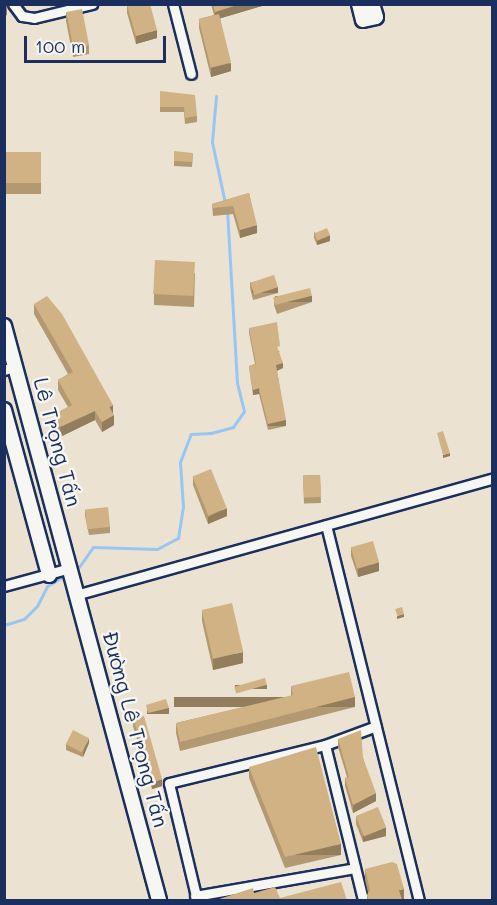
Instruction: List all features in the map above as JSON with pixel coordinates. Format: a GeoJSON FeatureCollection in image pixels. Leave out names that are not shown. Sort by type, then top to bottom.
{"type":"FeatureCollection","features":[{"type":"Feature","properties":{"kind":"street"},"geometry":{"type":"LineString","coordinates":[[13,4],[22,16],[34,18],[92,4]]}},
{"type":"Feature","properties":{"kind":"street"},"geometry":{"type":"LineString","coordinates":[[174,4],[192,74]]}},
{"type":"Feature","properties":{"kind":"street"},"geometry":{"type":"LineString","coordinates":[[359,4],[363,20],[376,17],[372,4]]}},
{"type":"Feature","properties":{"kind":"street","name":"Lê Trọng Tấn"},"geometry":{"type":"LineString","coordinates":[[4,326],[10,368],[70,568]]}},
{"type":"Feature","properties":{"kind":"street","name":"Lê Trọng Tấn"},"geometry":{"type":"LineString","coordinates":[[4,410],[49,575]]}},
{"type":"Feature","properties":{"kind":"street"},"geometry":{"type":"LineString","coordinates":[[79,594],[492,479]]}},
{"type":"Feature","properties":{"kind":"street"},"geometry":{"type":"LineString","coordinates":[[326,525],[419,900]]}},
{"type":"Feature","properties":{"kind":"street"},"geometry":{"type":"LineString","coordinates":[[4,586],[70,568]]}},
{"type":"Feature","properties":{"kind":"street","name":"Đường Lê Trọng Tấn"},"geometry":{"type":"LineString","coordinates":[[70,568],[79,594],[159,900]]}},
{"type":"Feature","properties":{"kind":"street"},"geometry":{"type":"LineString","coordinates":[[355,868],[196,898],[169,783],[325,745],[376,726]]}},
{"type":"Feature","properties":{"kind":"street"},"geometry":{"type":"LineString","coordinates":[[325,745],[363,900]]}},
{"type":"Feature","properties":{"kind":"building"},"geometry":{"type":"Polygon","coordinates":[[[150,4],[157,30],[136,36],[127,5],[150,4]]]}},
{"type":"Feature","properties":{"kind":"building"},"geometry":{"type":"Polygon","coordinates":[[[213,4],[240,4],[215,12],[213,4]]]}},
{"type":"Feature","properties":{"kind":"building"},"geometry":{"type":"Polygon","coordinates":[[[82,9],[89,45],[73,48],[66,12],[82,9]]]}},
{"type":"Feature","properties":{"kind":"building"},"geometry":{"type":"Polygon","coordinates":[[[219,14],[231,63],[211,68],[199,19],[219,14]]]}},
{"type":"Feature","properties":{"kind":"building"},"geometry":{"type":"Polygon","coordinates":[[[160,91],[195,95],[197,116],[185,118],[184,107],[160,107],[160,91]]]}},
{"type":"Feature","properties":{"kind":"building"},"geometry":{"type":"Polygon","coordinates":[[[174,151],[193,153],[192,162],[174,161],[174,151]]]}},
{"type":"Feature","properties":{"kind":"building"},"geometry":{"type":"Polygon","coordinates":[[[4,152],[41,152],[41,183],[4,183],[4,152]]]}},
{"type":"Feature","properties":{"kind":"building"},"geometry":{"type":"Polygon","coordinates":[[[249,193],[257,225],[240,230],[233,206],[213,208],[212,204],[249,193]]]}},
{"type":"Feature","properties":{"kind":"building"},"geometry":{"type":"Polygon","coordinates":[[[327,228],[330,235],[317,241],[314,233],[327,228]]]}},
{"type":"Feature","properties":{"kind":"building"},"geometry":{"type":"Polygon","coordinates":[[[155,260],[195,262],[193,296],[153,294],[155,260]]]}},
{"type":"Feature","properties":{"kind":"building"},"geometry":{"type":"Polygon","coordinates":[[[274,275],[278,287],[254,295],[250,283],[274,275]]]}},
{"type":"Feature","properties":{"kind":"building"},"geometry":{"type":"Polygon","coordinates":[[[310,288],[312,296],[275,305],[273,297],[310,288]]]}},
{"type":"Feature","properties":{"kind":"building"},"geometry":{"type":"Polygon","coordinates":[[[47,296],[62,314],[113,405],[109,407],[114,415],[102,422],[95,411],[60,427],[55,414],[72,405],[58,380],[73,372],[34,304],[47,296]]]}},
{"type":"Feature","properties":{"kind":"building"},"geometry":{"type":"Polygon","coordinates":[[[277,322],[280,346],[277,347],[283,363],[276,365],[286,420],[268,424],[259,388],[253,390],[251,382],[249,366],[256,364],[249,328],[277,322]]]}},
{"type":"Feature","properties":{"kind":"building"},"geometry":{"type":"Polygon","coordinates":[[[443,431],[450,453],[443,455],[437,433],[443,431]]]}},
{"type":"Feature","properties":{"kind":"building"},"geometry":{"type":"Polygon","coordinates":[[[211,469],[227,508],[208,515],[192,476],[211,469]]]}},
{"type":"Feature","properties":{"kind":"building"},"geometry":{"type":"Polygon","coordinates":[[[320,475],[321,497],[304,498],[303,476],[320,475]]]}},
{"type":"Feature","properties":{"kind":"building"},"geometry":{"type":"Polygon","coordinates":[[[108,507],[110,527],[87,529],[85,509],[108,507]]]}},
{"type":"Feature","properties":{"kind":"building"},"geometry":{"type":"Polygon","coordinates":[[[373,541],[379,562],[357,568],[351,547],[373,541]]]}},
{"type":"Feature","properties":{"kind":"building"},"geometry":{"type":"Polygon","coordinates":[[[232,603],[243,652],[213,659],[202,610],[232,603]]]}},
{"type":"Feature","properties":{"kind":"building"},"geometry":{"type":"Polygon","coordinates":[[[402,607],[404,614],[397,616],[395,609],[402,607]]]}},
{"type":"Feature","properties":{"kind":"building"},"geometry":{"type":"Polygon","coordinates":[[[349,672],[355,697],[180,742],[176,723],[293,695],[291,686],[349,672]]]}},
{"type":"Feature","properties":{"kind":"building"},"geometry":{"type":"Polygon","coordinates":[[[265,678],[267,685],[236,694],[234,687],[265,678]]]}},
{"type":"Feature","properties":{"kind":"building"},"geometry":{"type":"Polygon","coordinates":[[[166,699],[169,708],[148,713],[146,705],[166,699]]]}},
{"type":"Feature","properties":{"kind":"building"},"geometry":{"type":"Polygon","coordinates":[[[144,716],[162,779],[152,782],[133,719],[144,716]]]}},
{"type":"Feature","properties":{"kind":"building"},"geometry":{"type":"Polygon","coordinates":[[[73,730],[89,738],[82,752],[66,744],[73,730]]]}},
{"type":"Feature","properties":{"kind":"building"},"geometry":{"type":"Polygon","coordinates":[[[361,730],[363,758],[376,793],[353,805],[345,778],[349,777],[338,739],[361,730]]]}},
{"type":"Feature","properties":{"kind":"building"},"geometry":{"type":"Polygon","coordinates":[[[316,747],[341,844],[285,857],[249,767],[316,747]]]}},
{"type":"Feature","properties":{"kind":"building"},"geometry":{"type":"Polygon","coordinates":[[[378,807],[386,827],[364,836],[356,816],[378,807]]]}},
{"type":"Feature","properties":{"kind":"building"},"geometry":{"type":"Polygon","coordinates":[[[392,862],[397,864],[404,889],[399,890],[402,900],[369,900],[367,895],[370,890],[365,869],[392,862]]]}},
{"type":"Feature","properties":{"kind":"building"},"geometry":{"type":"Polygon","coordinates":[[[341,882],[347,900],[216,900],[253,888],[254,893],[275,887],[280,898],[341,882]]]}},
{"type":"Feature","properties":{"kind":"waterway"},"geometry":{"type":"LineString","coordinates":[[216,96],[212,142],[225,203]]}},
{"type":"Feature","properties":{"kind":"waterway"},"geometry":{"type":"LineString","coordinates":[[79,567],[93,547],[157,549],[178,538],[183,507],[180,462],[191,434],[211,433],[233,427],[244,411],[237,383],[227,212]]}},
{"type":"Feature","properties":{"kind":"waterway"},"geometry":{"type":"LineString","coordinates":[[4,625],[24,619],[37,606],[47,586],[64,576]]}}]}
